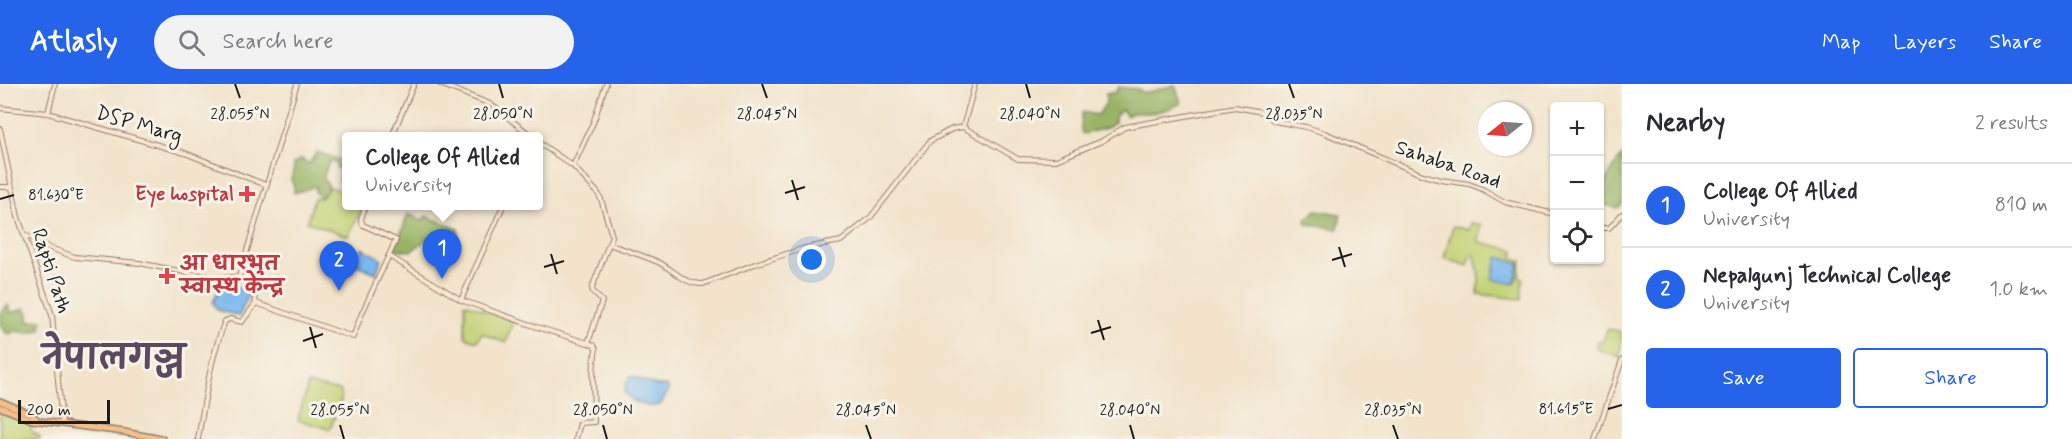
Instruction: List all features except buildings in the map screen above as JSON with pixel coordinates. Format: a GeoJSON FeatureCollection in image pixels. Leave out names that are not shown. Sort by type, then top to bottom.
{"type":"FeatureCollection","features":[{"type":"Feature","properties":{"kind":"main road"},"geometry":{"type":"LineString","coordinates":[[0,401],[33,415],[37,420]]}},
{"type":"Feature","properties":{"kind":"main road"},"geometry":{"type":"LineString","coordinates":[[0,407],[32,420],[162,439]]}},
{"type":"Feature","properties":{"kind":"street"},"geometry":{"type":"LineString","coordinates":[[48,113],[55,84]]}},
{"type":"Feature","properties":{"kind":"street"},"geometry":{"type":"LineString","coordinates":[[239,277],[297,84]]}},
{"type":"Feature","properties":{"kind":"street"},"geometry":{"type":"LineString","coordinates":[[394,132],[414,84]]}},
{"type":"Feature","properties":{"kind":"street"},"geometry":{"type":"LineString","coordinates":[[440,84],[490,104],[527,132]]}},
{"type":"Feature","properties":{"kind":"street"},"geometry":{"type":"LineString","coordinates":[[573,166],[593,123],[606,84]]}},
{"type":"Feature","properties":{"kind":"street"},"geometry":{"type":"LineString","coordinates":[[609,244],[660,263],[683,279],[703,284],[805,248],[841,241],[870,218],[930,141],[952,129],[963,127],[975,84]]}},
{"type":"Feature","properties":{"kind":"street","name":"Sahaba Road"},"geometry":{"type":"LineString","coordinates":[[963,127],[1018,159],[1056,160],[1102,141],[1125,127],[1235,107],[1267,114],[1275,121],[1325,133],[1423,175],[1468,184],[1505,202],[1550,213]]}},
{"type":"Feature","properties":{"kind":"street","name":"DSP Marg"},"geometry":{"type":"LineString","coordinates":[[0,108],[48,113],[185,153],[266,185]]}},
{"type":"Feature","properties":{"kind":"street","name":"Rapti Path"},"geometry":{"type":"LineString","coordinates":[[0,129],[10,187],[20,223],[52,315],[62,425]]}},
{"type":"Feature","properties":{"kind":"street"},"geometry":{"type":"LineString","coordinates":[[543,146],[573,166],[597,192],[612,236],[592,288],[602,301],[588,343]]}},
{"type":"Feature","properties":{"kind":"street"},"geometry":{"type":"LineString","coordinates":[[0,187],[10,187]]}},
{"type":"Feature","properties":{"kind":"street"},"geometry":{"type":"LineString","coordinates":[[256,303],[353,337],[396,240],[361,223],[364,210]]}},
{"type":"Feature","properties":{"kind":"street"},"geometry":{"type":"LineString","coordinates":[[461,300],[501,210]]}},
{"type":"Feature","properties":{"kind":"street"},"geometry":{"type":"LineString","coordinates":[[1604,228],[1609,228],[1622,214]]}},
{"type":"Feature","properties":{"kind":"street"},"geometry":{"type":"LineString","coordinates":[[25,236],[75,257],[139,263],[215,278],[239,277],[249,285],[255,295],[256,303],[242,322],[230,319],[225,321],[204,402],[198,439]]}},
{"type":"Feature","properties":{"kind":"street"},"geometry":{"type":"LineString","coordinates":[[388,256],[461,300],[594,345],[596,349],[592,377],[595,389],[594,422],[580,423],[576,439]]}},
{"type":"Feature","properties":{"kind":"street"},"geometry":{"type":"LineString","coordinates":[[1595,439],[1622,360]]}},
{"type":"Feature","properties":{"kind":"green space"},"geometry":{"type":"Polygon","coordinates":[[[1175,85],[1181,103],[1177,105],[1150,113],[1134,113],[1127,116],[1122,110],[1116,115],[1115,123],[1107,128],[1083,134],[1081,131],[1082,112],[1098,115],[1106,103],[1106,94],[1116,92],[1118,87],[1138,89],[1144,93],[1175,85]]]}},
{"type":"Feature","properties":{"kind":"green space"},"geometry":{"type":"Polygon","coordinates":[[[317,152],[342,161],[342,182],[339,181],[339,169],[336,163],[329,161],[323,179],[328,185],[326,192],[320,197],[315,192],[316,186],[294,193],[291,180],[293,164],[301,159],[309,164],[317,152]]]}},
{"type":"Feature","properties":{"kind":"green space"},"geometry":{"type":"Polygon","coordinates":[[[1622,156],[1622,205],[1618,208],[1604,205],[1604,187],[1622,156]]]}},
{"type":"Feature","properties":{"kind":"green space"},"geometry":{"type":"Polygon","coordinates":[[[329,187],[342,191],[342,210],[361,210],[348,236],[307,222],[314,198],[322,198],[329,187]]]}},
{"type":"Feature","properties":{"kind":"green space"},"geometry":{"type":"Polygon","coordinates":[[[1316,210],[1341,214],[1338,229],[1307,224],[1306,220],[1316,210]]]}},
{"type":"Feature","properties":{"kind":"green space"},"geometry":{"type":"Polygon","coordinates":[[[408,214],[422,220],[426,216],[458,229],[459,234],[455,247],[444,262],[435,254],[436,247],[433,239],[428,239],[411,251],[395,249],[408,214]]]}},
{"type":"Feature","properties":{"kind":"green space"},"geometry":{"type":"Polygon","coordinates":[[[1471,223],[1481,225],[1479,242],[1514,250],[1513,258],[1522,261],[1519,277],[1523,278],[1521,299],[1478,294],[1479,273],[1474,254],[1471,254],[1468,266],[1444,258],[1453,226],[1469,230],[1471,223]]]}},
{"type":"Feature","properties":{"kind":"green space"},"geometry":{"type":"Polygon","coordinates":[[[465,303],[513,321],[506,343],[482,333],[477,341],[465,337],[465,303]]]}},
{"type":"Feature","properties":{"kind":"green space"},"geometry":{"type":"Polygon","coordinates":[[[8,305],[12,313],[25,308],[28,321],[42,320],[41,329],[29,333],[14,331],[11,334],[6,333],[0,324],[0,313],[8,305]]]}},
{"type":"Feature","properties":{"kind":"green space"},"geometry":{"type":"Polygon","coordinates":[[[1607,329],[1622,332],[1620,357],[1598,349],[1597,341],[1603,342],[1607,329]]]}},
{"type":"Feature","properties":{"kind":"green space"},"geometry":{"type":"Polygon","coordinates":[[[308,384],[341,391],[341,400],[330,429],[298,420],[308,384]]]}},
{"type":"Feature","properties":{"kind":"green space"},"geometry":{"type":"Polygon","coordinates":[[[0,411],[32,423],[31,430],[40,437],[39,439],[0,439],[0,411]]]}},
{"type":"Feature","properties":{"kind":"water"},"geometry":{"type":"Polygon","coordinates":[[[362,248],[382,259],[376,273],[355,264],[362,248]]]}},
{"type":"Feature","properties":{"kind":"water"},"geometry":{"type":"Polygon","coordinates":[[[1498,257],[1520,263],[1514,284],[1492,279],[1498,257]]]}},
{"type":"Feature","properties":{"kind":"water"},"geometry":{"type":"Polygon","coordinates":[[[229,283],[250,292],[239,316],[218,310],[213,303],[221,284],[229,283]]]}},
{"type":"Feature","properties":{"kind":"water"},"geometry":{"type":"Polygon","coordinates":[[[631,376],[657,386],[667,386],[669,390],[660,405],[645,405],[627,396],[624,392],[631,376]]]}},
{"type":"Feature","properties":{"kind":"place","name":"Eye hospital"},"geometry":{"type":"Point","coordinates":[247,194]}},
{"type":"Feature","properties":{"kind":"place","name":"आ धारभुत स्वास्थ केन्द्र"},"geometry":{"type":"Point","coordinates":[167,276]}},
{"type":"Feature","properties":{"kind":"place","name":"College Of Allied"},"geometry":{"type":"Point","coordinates":[442,279]}},
{"type":"Feature","properties":{"kind":"place","name":"Nepalgunj Technical College"},"geometry":{"type":"Point","coordinates":[339,291]}},
{"type":"Feature","properties":{"kind":"district","name":"नेपालगञ्ज"},"geometry":{"type":"Point","coordinates":[114,359]}}]}
